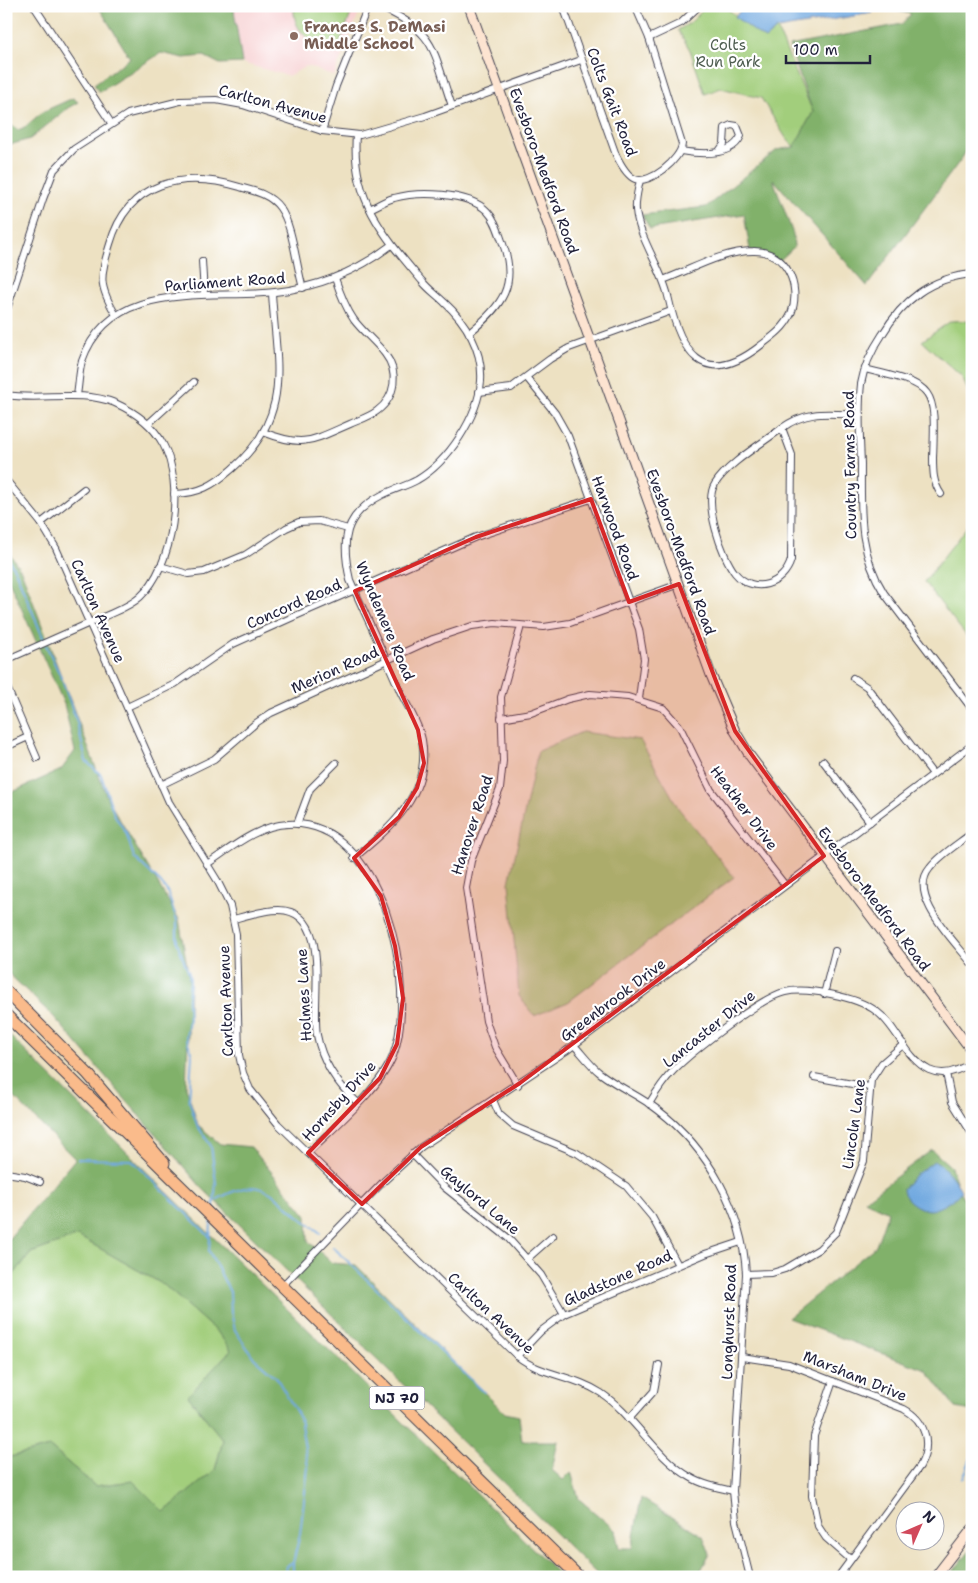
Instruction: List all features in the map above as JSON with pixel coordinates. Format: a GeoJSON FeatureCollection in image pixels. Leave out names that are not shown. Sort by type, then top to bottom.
{"type":"FeatureCollection","features":[{"type":"Feature","properties":{"kind":"highway","name":"NJ 70"},"geometry":{"type":"LineString","coordinates":[[6,991],[88,1074],[211,1216]]}},
{"type":"Feature","properties":{"kind":"highway","name":"NJ 70"},"geometry":{"type":"LineString","coordinates":[[6,1015],[579,1577]]}},
{"type":"Feature","properties":{"kind":"street"},"geometry":{"type":"LineString","coordinates":[[34,6],[111,123]]}},
{"type":"Feature","properties":{"kind":"street"},"geometry":{"type":"LineString","coordinates":[[322,131],[336,86],[368,6]]}},
{"type":"Feature","properties":{"kind":"street"},"geometry":{"type":"LineString","coordinates":[[377,6],[411,22],[425,34],[434,52],[452,106]]}},
{"type":"Feature","properties":{"kind":"street","name":"Evesboro-Medford Road"},"geometry":{"type":"LineString","coordinates":[[469,6],[711,675],[735,731],[750,756],[824,856],[972,1051]]}},
{"type":"Feature","properties":{"kind":"street","name":"Colts Gait Road"},"geometry":{"type":"LineString","coordinates":[[563,6],[616,155],[628,173],[633,178],[640,180]]}},
{"type":"Feature","properties":{"kind":"street"},"geometry":{"type":"LineString","coordinates":[[635,6],[649,38],[680,137],[681,152],[666,168],[640,180],[636,203],[637,215],[663,280],[671,311],[682,340],[697,359],[711,365],[730,365],[752,353],[784,326],[792,308],[793,280],[788,269],[768,253],[753,250],[720,257],[663,280]]}},
{"type":"Feature","properties":{"kind":"street"},"geometry":{"type":"LineString","coordinates":[[649,38],[681,23],[699,6]]}},
{"type":"Feature","properties":{"kind":"street","name":"Carlton Avenue"},"geometry":{"type":"LineString","coordinates":[[6,312],[54,170],[74,149],[111,123],[128,114],[144,108],[207,99],[234,103],[322,131],[356,135],[378,131],[582,60]]}},
{"type":"Feature","properties":{"kind":"street"},"geometry":{"type":"LineString","coordinates":[[160,566],[188,574],[204,572],[245,555],[286,528],[299,522],[319,521],[348,529],[357,514],[369,503],[416,480],[443,459],[466,423],[479,392],[481,375],[479,360],[469,333],[446,303],[422,283],[390,246],[370,209],[357,171],[356,135]]}},
{"type":"Feature","properties":{"kind":"street"},"geometry":{"type":"LineString","coordinates":[[681,152],[702,154],[719,151]]}},
{"type":"Feature","properties":{"kind":"street"},"geometry":{"type":"LineString","coordinates":[[116,315],[106,297],[101,278],[117,223],[126,209],[143,196],[162,185],[184,180],[214,180],[252,190],[273,200],[283,213],[303,288]]}},
{"type":"Feature","properties":{"kind":"street"},"geometry":{"type":"LineString","coordinates":[[370,209],[401,196],[438,195],[473,202],[492,217],[507,253],[510,272],[509,282],[492,314],[469,333]]}},
{"type":"Feature","properties":{"kind":"street","name":"Parliament Road"},"geometry":{"type":"LineString","coordinates":[[77,395],[81,366],[85,355],[100,328],[116,315],[154,300],[204,294],[272,293],[303,288],[335,278],[358,268],[390,246]]}},
{"type":"Feature","properties":{"kind":"street"},"geometry":{"type":"LineString","coordinates":[[202,261],[204,294]]}},
{"type":"Feature","properties":{"kind":"street","name":"Country Farms Road"},"geometry":{"type":"LineString","coordinates":[[972,274],[940,280],[909,299],[888,325],[865,370],[860,415],[862,534],[872,572],[888,599],[972,709]]}},
{"type":"Feature","properties":{"kind":"street"},"geometry":{"type":"LineString","coordinates":[[263,432],[291,442],[310,441],[372,415],[382,407],[390,396],[394,378],[392,365],[386,354],[351,316],[335,278]]}},
{"type":"Feature","properties":{"kind":"street"},"geometry":{"type":"LineString","coordinates":[[6,287],[14,290]]}},
{"type":"Feature","properties":{"kind":"street"},"geometry":{"type":"LineString","coordinates":[[174,494],[199,491],[217,481],[245,457],[263,432],[273,411],[278,385],[272,293]]}},
{"type":"Feature","properties":{"kind":"street"},"geometry":{"type":"LineString","coordinates":[[479,392],[505,390],[527,378],[556,355],[590,340],[671,311]]}},
{"type":"Feature","properties":{"kind":"street"},"geometry":{"type":"LineString","coordinates":[[865,370],[917,385],[931,398],[934,410],[934,478],[941,494]]}},
{"type":"Feature","properties":{"kind":"street","name":"Harwood Road"},"geometry":{"type":"LineString","coordinates":[[527,378],[564,428],[639,629],[643,652],[643,673],[639,700]]}},
{"type":"Feature","properties":{"kind":"street"},"geometry":{"type":"LineString","coordinates":[[148,424],[194,382]]}},
{"type":"Feature","properties":{"kind":"street"},"geometry":{"type":"LineString","coordinates":[[6,395],[77,395],[114,403],[136,414],[148,424],[166,451],[171,465],[174,494],[172,524],[160,566],[150,586],[134,602],[6,660]]}},
{"type":"Feature","properties":{"kind":"street"},"geometry":{"type":"LineString","coordinates":[[782,428],[792,455],[791,560],[786,572],[778,580],[766,585],[753,584],[741,579],[732,569],[712,517],[710,496],[720,477],[782,428],[796,419],[809,415],[860,415]]}},
{"type":"Feature","properties":{"kind":"street","name":"Carlton Avenue"},"geometry":{"type":"LineString","coordinates":[[6,480],[41,523],[56,548],[161,785],[178,820],[207,864],[226,898],[234,919],[237,954],[239,1045],[243,1073],[260,1104],[516,1356],[533,1367],[595,1389],[629,1419],[684,1473],[705,1484],[733,1491]]}},
{"type":"Feature","properties":{"kind":"street"},"geometry":{"type":"LineString","coordinates":[[41,523],[84,489]]}},
{"type":"Feature","properties":{"kind":"street","name":"Concord Road"},"geometry":{"type":"LineString","coordinates":[[127,707],[176,684],[234,644],[485,534],[591,499]]}},
{"type":"Feature","properties":{"kind":"street","name":"Wyndemere Road"},"geometry":{"type":"LineString","coordinates":[[348,529],[345,558],[355,591],[421,738],[423,771],[413,796],[400,817],[388,830],[354,858]]}},
{"type":"Feature","properties":{"kind":"street","name":"Merion Road"},"geometry":{"type":"LineString","coordinates":[[161,785],[214,759],[256,723],[271,713],[433,639],[472,626],[495,623],[544,627],[570,623],[679,584]]}},
{"type":"Feature","properties":{"kind":"street","name":"Hanover Road"},"geometry":{"type":"LineString","coordinates":[[518,1085],[498,1054],[486,1021],[466,888],[471,861],[500,789],[503,770],[502,689],[521,626]]}},
{"type":"Feature","properties":{"kind":"street"},"geometry":{"type":"LineString","coordinates":[[853,678],[868,687],[933,774]]}},
{"type":"Feature","properties":{"kind":"street"},"geometry":{"type":"LineString","coordinates":[[6,685],[37,758]]}},
{"type":"Feature","properties":{"kind":"street","name":"Heather Drive"},"geometry":{"type":"LineString","coordinates":[[501,718],[531,713],[583,695],[606,695],[639,700],[658,706],[672,717],[680,728],[711,790],[785,885]]}},
{"type":"Feature","properties":{"kind":"street"},"geometry":{"type":"LineString","coordinates":[[6,747],[28,737]]}},
{"type":"Feature","properties":{"kind":"street","name":"Greenbrook Drive"},"geometry":{"type":"LineString","coordinates":[[282,1286],[412,1154],[518,1085],[574,1045],[972,745]]}},
{"type":"Feature","properties":{"kind":"street"},"geometry":{"type":"LineString","coordinates":[[823,761],[870,822]]}},
{"type":"Feature","properties":{"kind":"street"},"geometry":{"type":"LineString","coordinates":[[297,824],[310,789],[336,763]]}},
{"type":"Feature","properties":{"kind":"street","name":"Hornsby Drive"},"geometry":{"type":"LineString","coordinates":[[207,864],[265,828],[287,824],[314,827],[333,836],[354,858],[373,882],[387,912],[400,972],[403,998],[400,1029],[392,1058],[380,1078],[358,1103],[308,1153]]}},
{"type":"Feature","properties":{"kind":"street"},"geometry":{"type":"LineString","coordinates":[[972,833],[929,868],[923,889],[931,910],[972,964]]}},
{"type":"Feature","properties":{"kind":"street","name":"Holmes Lane"},"geometry":{"type":"LineString","coordinates":[[234,919],[280,910],[299,916],[308,926],[315,947],[316,1032],[320,1048],[326,1063],[338,1082],[358,1103]]}},
{"type":"Feature","properties":{"kind":"street"},"geometry":{"type":"LineString","coordinates":[[824,994],[835,951]]}},
{"type":"Feature","properties":{"kind":"street","name":"Lancaster Drive"},"geometry":{"type":"LineString","coordinates":[[649,1104],[675,1069],[761,1002],[776,994],[793,990],[824,994],[862,1003],[875,1010],[917,1060],[928,1070],[946,1073]]}},
{"type":"Feature","properties":{"kind":"street","name":"Lincoln Lane"},"geometry":{"type":"LineString","coordinates":[[746,1274],[772,1273],[785,1269],[819,1249],[836,1232],[864,1161],[869,1087],[874,1074],[882,1063],[904,1044]]}},
{"type":"Feature","properties":{"kind":"street","name":"Longhurst Road"},"geometry":{"type":"LineString","coordinates":[[574,1045],[600,1073],[664,1115],[691,1141],[717,1177],[729,1203],[741,1242],[746,1274],[733,1491],[736,1521],[750,1577]]}},
{"type":"Feature","properties":{"kind":"street"},"geometry":{"type":"LineString","coordinates":[[972,1062],[962,1069],[946,1073],[952,1102],[972,1134]]}},
{"type":"Feature","properties":{"kind":"street"},"geometry":{"type":"LineString","coordinates":[[814,1077],[869,1087]]}},
{"type":"Feature","properties":{"kind":"street"},"geometry":{"type":"LineString","coordinates":[[493,1100],[499,1114],[513,1126],[577,1153],[626,1186],[652,1217],[678,1265]]}},
{"type":"Feature","properties":{"kind":"street","name":"Gaylord Lane"},"geometry":{"type":"LineString","coordinates":[[412,1154],[434,1178],[499,1229],[545,1282],[564,1314]]}},
{"type":"Feature","properties":{"kind":"street"},"geometry":{"type":"LineString","coordinates":[[6,1173],[25,1176],[40,1182]]}},
{"type":"Feature","properties":{"kind":"street"},"geometry":{"type":"LineString","coordinates":[[527,1259],[553,1236]]}},
{"type":"Feature","properties":{"kind":"street","name":"Gladstone Road"},"geometry":{"type":"LineString","coordinates":[[516,1356],[541,1331],[564,1314],[711,1251],[741,1242]]}},
{"type":"Feature","properties":{"kind":"street","name":"Marsham Drive"},"geometry":{"type":"LineString","coordinates":[[742,1356],[790,1364],[910,1412],[920,1421],[926,1440],[925,1454],[920,1466],[838,1577]]}},
{"type":"Feature","properties":{"kind":"street"},"geometry":{"type":"LineString","coordinates":[[629,1419],[654,1391],[659,1365]]}},
{"type":"Feature","properties":{"kind":"street"},"geometry":{"type":"LineString","coordinates":[[833,1381],[814,1436],[812,1496],[818,1526],[831,1543],[850,1559]]}},
{"type":"Feature","properties":{"kind":"street"},"geometry":{"type":"LineString","coordinates":[[936,1577],[972,1529]]}},
{"type":"Feature","properties":{"kind":"highlighted area"},"geometry":{"type":"Polygon","coordinates":[[[591,499],[629,602],[679,584],[735,731],[824,856],[520,1083],[421,1147],[362,1204],[308,1153],[380,1078],[397,1044],[403,998],[395,946],[381,896],[354,858],[399,817],[417,788],[424,763],[418,730],[355,591],[476,537],[591,499]]]}},
{"type":"Feature","properties":{"kind":"shaded area","name":"Frances S. DeMasi Middle School"},"geometry":{"type":"Polygon","coordinates":[[[239,6],[362,6],[334,76],[307,66],[288,76],[242,63],[234,10],[239,6]]]}},
{"type":"Feature","properties":{"kind":"green space"},"geometry":{"type":"Polygon","coordinates":[[[98,6],[239,6],[234,10],[242,63],[220,64],[204,56],[184,58],[161,53],[99,92],[94,84],[130,58],[98,6]]]}},
{"type":"Feature","properties":{"kind":"green space"},"geometry":{"type":"Polygon","coordinates":[[[294,6],[354,6],[336,53],[306,37],[297,24],[294,16],[294,6]]]}},
{"type":"Feature","properties":{"kind":"green space","name":"Colts Run Park"},"geometry":{"type":"Polygon","coordinates":[[[707,6],[724,6],[765,39],[777,29],[813,112],[794,147],[786,138],[761,98],[721,88],[705,94],[690,50],[678,30],[690,23],[707,6]]]}},
{"type":"Feature","properties":{"kind":"green space"},"geometry":{"type":"Polygon","coordinates":[[[896,6],[972,6],[972,141],[962,158],[867,286],[773,179],[793,234],[794,247],[779,261],[750,250],[744,214],[650,229],[642,215],[706,207],[777,150],[794,147],[813,112],[789,46],[902,24],[911,14],[894,10],[896,6]]]}},
{"type":"Feature","properties":{"kind":"green space"},"geometry":{"type":"Polygon","coordinates":[[[73,98],[78,102],[30,139],[6,146],[6,125],[9,124],[18,130],[25,127],[42,112],[73,98]]]}},
{"type":"Feature","properties":{"kind":"green space"},"geometry":{"type":"Polygon","coordinates":[[[972,320],[972,400],[962,377],[922,341],[951,321],[972,320]]]}},
{"type":"Feature","properties":{"kind":"green space"},"geometry":{"type":"Polygon","coordinates":[[[972,520],[972,643],[924,582],[972,520]]]}},
{"type":"Feature","properties":{"kind":"green space"},"geometry":{"type":"Polygon","coordinates":[[[6,549],[21,570],[108,800],[179,919],[190,984],[186,1087],[198,1125],[220,1144],[251,1147],[307,1216],[308,1241],[332,1263],[356,1265],[505,1413],[519,1416],[522,1441],[558,1441],[552,1470],[563,1480],[571,1472],[579,1499],[615,1530],[619,1548],[632,1548],[641,1498],[703,1536],[710,1554],[697,1577],[600,1577],[202,1188],[54,1017],[6,971],[6,795],[61,770],[75,751],[64,704],[6,574],[6,549]]]}},
{"type":"Feature","properties":{"kind":"green space"},"geometry":{"type":"Polygon","coordinates":[[[582,732],[640,740],[679,809],[734,877],[568,1002],[534,1016],[519,996],[509,883],[538,751],[582,732]]]}},
{"type":"Feature","properties":{"kind":"green space"},"geometry":{"type":"Polygon","coordinates":[[[6,1032],[168,1193],[562,1577],[6,1577],[6,1458],[50,1447],[95,1486],[133,1481],[164,1512],[215,1470],[223,1440],[188,1396],[231,1350],[219,1334],[164,1285],[78,1236],[31,1253],[6,1284],[6,1242],[75,1159],[6,1089],[6,1032]]]}},
{"type":"Feature","properties":{"kind":"green space"},"geometry":{"type":"Polygon","coordinates":[[[932,1150],[951,1167],[961,1195],[972,1210],[972,1411],[956,1408],[926,1370],[788,1318],[876,1246],[888,1212],[865,1200],[932,1150]]]}},
{"type":"Feature","properties":{"kind":"green space"},"geometry":{"type":"Polygon","coordinates":[[[78,1236],[164,1285],[219,1334],[231,1350],[188,1396],[223,1440],[215,1470],[164,1512],[133,1481],[95,1486],[50,1447],[6,1458],[6,1284],[31,1253],[78,1236]]]}},
{"type":"Feature","properties":{"kind":"green space"},"geometry":{"type":"Polygon","coordinates":[[[972,1547],[972,1577],[949,1577],[972,1547]]]}},
{"type":"Feature","properties":{"kind":"water"},"geometry":{"type":"Polygon","coordinates":[[[744,6],[874,6],[872,13],[777,29],[765,39],[735,17],[744,6]]]}},
{"type":"Feature","properties":{"kind":"water"},"geometry":{"type":"Polygon","coordinates":[[[934,1161],[949,1173],[961,1191],[942,1206],[926,1210],[909,1200],[903,1189],[914,1176],[934,1161]]]}},
{"type":"Feature","properties":{"kind":"waterway"},"geometry":{"type":"LineString","coordinates":[[6,555],[16,572],[44,640]]}},
{"type":"Feature","properties":{"kind":"waterway"},"geometry":{"type":"LineString","coordinates":[[46,645],[61,677],[77,722],[86,761],[101,775],[114,814],[126,833],[134,857],[167,891],[177,920],[177,942],[190,981],[188,999],[189,1021],[186,1036],[192,1055],[189,1100],[197,1125],[211,1146],[216,1183],[213,1213]]}},
{"type":"Feature","properties":{"kind":"waterway"},"geometry":{"type":"LineString","coordinates":[[78,1159],[132,1160],[209,1236]]}},
{"type":"Feature","properties":{"kind":"waterway"},"geometry":{"type":"LineString","coordinates":[[216,1200],[242,1189],[261,1188],[278,1198],[320,1233]]}},
{"type":"Feature","properties":{"kind":"waterway"},"geometry":{"type":"LineString","coordinates":[[211,1223],[209,1251],[230,1292],[231,1312],[235,1330],[254,1358],[276,1377],[300,1418],[308,1467],[300,1534],[293,1563],[293,1577]]}},
{"type":"Feature","properties":{"kind":"waterway"},"geometry":{"type":"LineString","coordinates":[[333,1247],[484,1392]]}},
{"type":"Feature","properties":{"kind":"waterway"},"geometry":{"type":"LineString","coordinates":[[963,1478],[972,1456]]}},
{"type":"Feature","properties":{"kind":"waterway"},"geometry":{"type":"LineString","coordinates":[[285,1577],[287,1566],[293,1563]]}},
{"type":"Feature","properties":{"kind":"place","name":"Frances S. DeMasi Middle School"},"geometry":{"type":"Point","coordinates":[294,36]}}]}
